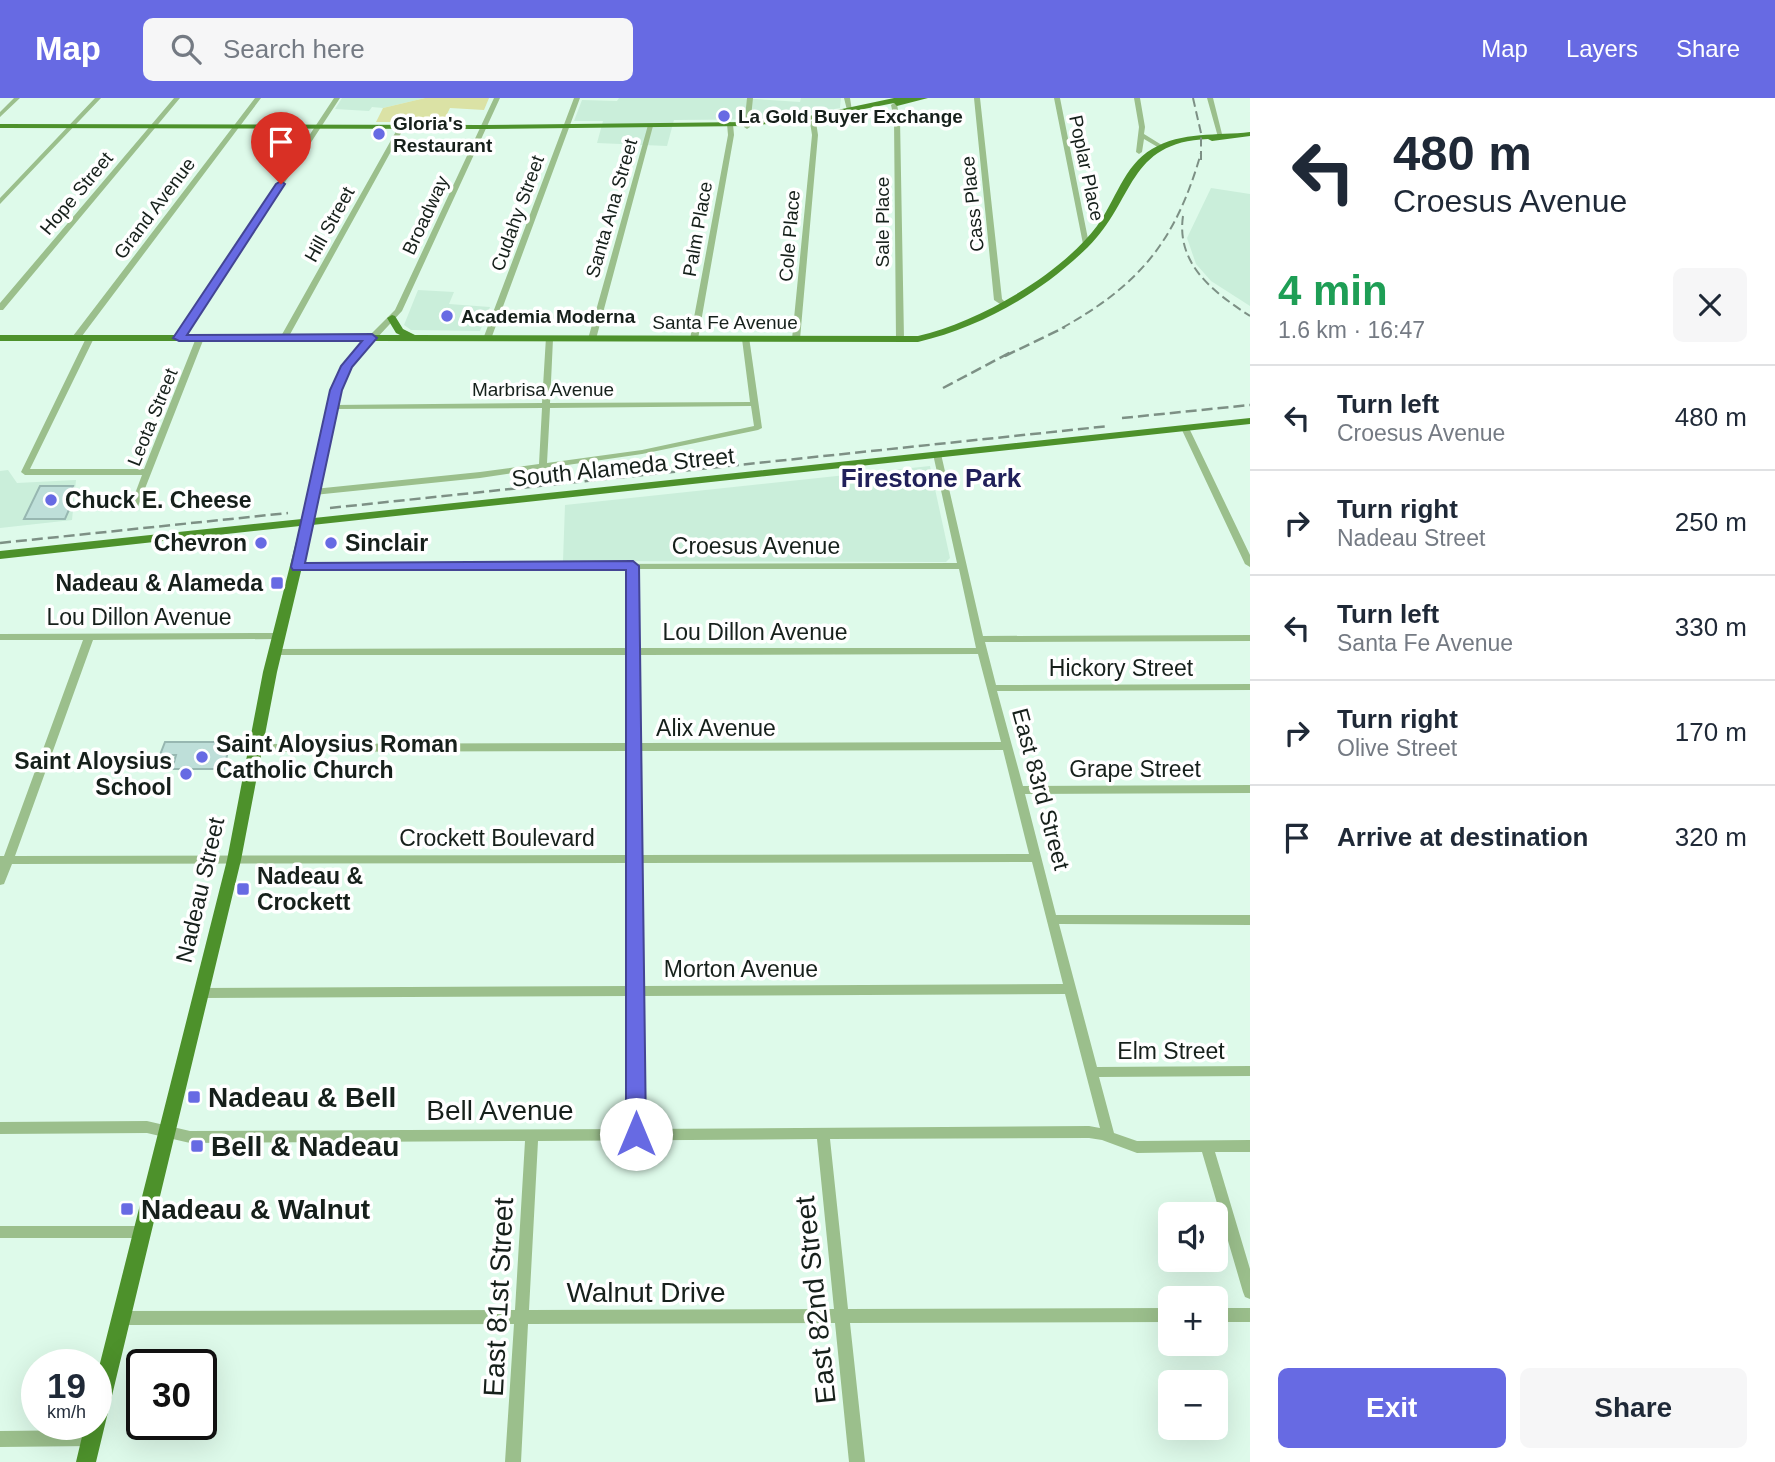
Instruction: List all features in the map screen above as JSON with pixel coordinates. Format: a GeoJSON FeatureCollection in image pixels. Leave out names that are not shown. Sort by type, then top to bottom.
{"type":"FeatureCollection","features":[{"type":"Feature","properties":{"kind":"main road"},"geometry":{"type":"LineString","coordinates":[[747,126],[850,110],[905,98]]}},
{"type":"Feature","properties":{"kind":"main road"},"geometry":{"type":"LineString","coordinates":[[0,126],[747,126],[813,122],[925,98]]}},
{"type":"Feature","properties":{"kind":"main road","name":"Santa Fe Avenue"},"geometry":{"type":"LineString","coordinates":[[0,338],[918,339],[952,331],[1044,278],[1086,244],[1119,202],[1140,162],[1182,139],[1250,134]]}},
{"type":"Feature","properties":{"kind":"main road","name":"Santa Fe Avenue"},"geometry":{"type":"LineString","coordinates":[[1163,148],[1221,136]]}},
{"type":"Feature","properties":{"kind":"main road"},"geometry":{"type":"LineString","coordinates":[[1146,138],[1182,139]]}},
{"type":"Feature","properties":{"kind":"main road"},"geometry":{"type":"LineString","coordinates":[[392,318],[399,331],[412,338]]}},
{"type":"Feature","properties":{"kind":"main road","name":"Nadeau Street"},"geometry":{"type":"LineString","coordinates":[[112,1355],[234,860],[275,652],[298,567],[332,407],[347,366],[372,338]]}},
{"type":"Feature","properties":{"kind":"main road","name":"South Alameda Street"},"geometry":{"type":"LineString","coordinates":[[0,555],[1250,421]]}},
{"type":"Feature","properties":{"kind":"main road","name":"Nadeau Street"},"geometry":{"type":"LineString","coordinates":[[86,1462],[91,1440]]}},
{"type":"Feature","properties":{"kind":"street"},"geometry":{"type":"LineString","coordinates":[[0,115],[17,98]]}},
{"type":"Feature","properties":{"kind":"street"},"geometry":{"type":"LineString","coordinates":[[0,202],[98,98]]}},
{"type":"Feature","properties":{"kind":"street","name":"Hope Street"},"geometry":{"type":"LineString","coordinates":[[0,308],[177,98]]}},
{"type":"Feature","properties":{"kind":"street","name":"Grand Avenue"},"geometry":{"type":"LineString","coordinates":[[76,338],[258,98]]}},
{"type":"Feature","properties":{"kind":"street"},"geometry":{"type":"LineString","coordinates":[[179,338],[337,98]]}},
{"type":"Feature","properties":{"kind":"street","name":"Broadway"},"geometry":{"type":"LineString","coordinates":[[372,338],[398,311],[497,98]]}},
{"type":"Feature","properties":{"kind":"street","name":"Cudahy Street"},"geometry":{"type":"LineString","coordinates":[[487,339],[577,98]]}},
{"type":"Feature","properties":{"kind":"street"},"geometry":{"type":"LineString","coordinates":[[747,126],[750,98]]}},
{"type":"Feature","properties":{"kind":"street"},"geometry":{"type":"LineString","coordinates":[[848,98],[850,110]]}},
{"type":"Feature","properties":{"kind":"street","name":"Cass Place"},"geometry":{"type":"LineString","coordinates":[[977,98],[992,254],[998,300],[1003,304]]}},
{"type":"Feature","properties":{"kind":"street","name":"Poplar Place"},"geometry":{"type":"LineString","coordinates":[[1057,98],[1086,244]]}},
{"type":"Feature","properties":{"kind":"street"},"geometry":{"type":"LineString","coordinates":[[1137,98],[1146,138],[1139,152]]}},
{"type":"Feature","properties":{"kind":"street"},"geometry":{"type":"LineString","coordinates":[[1210,98],[1221,136]]}},
{"type":"Feature","properties":{"kind":"street","name":"Sale Place"},"geometry":{"type":"LineString","coordinates":[[894,105],[897,119],[900,339]]}},
{"type":"Feature","properties":{"kind":"street","name":"Cole Place"},"geometry":{"type":"LineString","coordinates":[[796,339],[815,135],[813,122]]}},
{"type":"Feature","properties":{"kind":"street","name":"Santa Ana Street"},"geometry":{"type":"LineString","coordinates":[[592,339],[651,126]]}},
{"type":"Feature","properties":{"kind":"street","name":"Palm Place"},"geometry":{"type":"LineString","coordinates":[[694,339],[730,126]]}},
{"type":"Feature","properties":{"kind":"street","name":"Hill Street"},"geometry":{"type":"LineString","coordinates":[[284,338],[402,127]]}},
{"type":"Feature","properties":{"kind":"street"},"geometry":{"type":"LineString","coordinates":[[1146,138],[1163,148]]}},
{"type":"Feature","properties":{"kind":"street"},"geometry":{"type":"LineString","coordinates":[[90,338],[25,472],[148,472]]}},
{"type":"Feature","properties":{"kind":"street","name":"Leota Street"},"geometry":{"type":"LineString","coordinates":[[134,507],[200,338]]}},
{"type":"Feature","properties":{"kind":"street"},"geometry":{"type":"LineString","coordinates":[[746,339],[755,404]]}},
{"type":"Feature","properties":{"kind":"street"},"geometry":{"type":"LineString","coordinates":[[543,466],[549,340]]}},
{"type":"Feature","properties":{"kind":"street","name":"Marbrisa Avenue"},"geometry":{"type":"LineString","coordinates":[[332,407],[755,404]]}},
{"type":"Feature","properties":{"kind":"street","name":"South Alameda Street"},"geometry":{"type":"LineString","coordinates":[[314,492],[642,452],[758,428],[755,404]]}},
{"type":"Feature","properties":{"kind":"street"},"geometry":{"type":"LineString","coordinates":[[1185,428],[1250,564]]}},
{"type":"Feature","properties":{"kind":"street","name":"East 83rd Street"},"geometry":{"type":"LineString","coordinates":[[937,454],[982,639],[982,651],[1054,919],[1108,1135]]}},
{"type":"Feature","properties":{"kind":"street"},"geometry":{"type":"LineString","coordinates":[[633,566],[636,1134]]}},
{"type":"Feature","properties":{"kind":"street","name":"Croesus Avenue"},"geometry":{"type":"LineString","coordinates":[[298,567],[963,566]]}},
{"type":"Feature","properties":{"kind":"street","name":"Lou Dillon Avenue"},"geometry":{"type":"LineString","coordinates":[[0,637],[279,636]]}},
{"type":"Feature","properties":{"kind":"street"},"geometry":{"type":"LineString","coordinates":[[0,881],[4,860],[89,637]]}},
{"type":"Feature","properties":{"kind":"street"},"geometry":{"type":"LineString","coordinates":[[982,639],[1250,638]]}},
{"type":"Feature","properties":{"kind":"street","name":"Lou Dillon Avenue"},"geometry":{"type":"LineString","coordinates":[[275,652],[982,651]]}},
{"type":"Feature","properties":{"kind":"street","name":"Hickory Street"},"geometry":{"type":"LineString","coordinates":[[993,688],[1250,687]]}},
{"type":"Feature","properties":{"kind":"street","name":"Alix Avenue"},"geometry":{"type":"LineString","coordinates":[[256,748],[1008,746]]}},
{"type":"Feature","properties":{"kind":"street","name":"Grape Street"},"geometry":{"type":"LineString","coordinates":[[1020,790],[1250,789]]}},
{"type":"Feature","properties":{"kind":"street","name":"Crockett Boulevard"},"geometry":{"type":"LineString","coordinates":[[4,860],[1037,858]]}},
{"type":"Feature","properties":{"kind":"street"},"geometry":{"type":"LineString","coordinates":[[1054,919],[1250,920]]}},
{"type":"Feature","properties":{"kind":"street","name":"Morton Avenue"},"geometry":{"type":"LineString","coordinates":[[201,993],[1071,989]]}},
{"type":"Feature","properties":{"kind":"street","name":"Elm Street"},"geometry":{"type":"LineString","coordinates":[[1093,1072],[1250,1071]]}},
{"type":"Feature","properties":{"kind":"street","name":"Bell Avenue"},"geometry":{"type":"LineString","coordinates":[[0,1128],[147,1127],[190,1137],[1089,1132],[1108,1135],[1125,1145],[1137,1147],[1250,1146]]}},
{"type":"Feature","properties":{"kind":"street","name":"East 81st Street"},"geometry":{"type":"LineString","coordinates":[[513,1462],[531,1134]]}},
{"type":"Feature","properties":{"kind":"street","name":"East 82nd Street"},"geometry":{"type":"LineString","coordinates":[[823,1134],[856,1462]]}},
{"type":"Feature","properties":{"kind":"street"},"geometry":{"type":"LineString","coordinates":[[1207,1147],[1250,1292]]}},
{"type":"Feature","properties":{"kind":"street"},"geometry":{"type":"LineString","coordinates":[[0,1232],[143,1232]]}},
{"type":"Feature","properties":{"kind":"street"},"geometry":{"type":"LineString","coordinates":[[1228,1315],[1250,1314]]}},
{"type":"Feature","properties":{"kind":"street","name":"Walnut Drive"},"geometry":{"type":"LineString","coordinates":[[121,1318],[1158,1315]]}},
{"type":"Feature","properties":{"kind":"street"},"geometry":{"type":"LineString","coordinates":[[0,1438],[21,1436]]}},
{"type":"Feature","properties":{"kind":"shaded area"},"geometry":{"type":"Polygon","coordinates":[[[342,98],[425,98],[383,108],[372,107],[369,111],[335,109],[342,98]]]}},
{"type":"Feature","properties":{"kind":"shaded area"},"geometry":{"type":"Polygon","coordinates":[[[619,98],[740,98],[800,102],[801,98],[841,98],[840,108],[778,119],[674,120],[667,146],[597,143],[603,121],[574,121],[582,100],[617,101],[619,98]]]}},
{"type":"Feature","properties":{"kind":"shaded area"},"geometry":{"type":"Polygon","coordinates":[[[1211,188],[1250,194],[1250,306],[1211,281],[1196,264],[1187,238],[1211,188]]]}},
{"type":"Feature","properties":{"kind":"shaded area","name":"Academia Moderna"},"geometry":{"type":"Polygon","coordinates":[[[418,290],[454,292],[449,304],[490,307],[480,331],[411,330],[404,325],[418,290]]]}},
{"type":"Feature","properties":{"kind":"shaded area"},"geometry":{"type":"Polygon","coordinates":[[[930,466],[950,558],[946,562],[563,561],[565,505],[930,466]]]}},
{"type":"Feature","properties":{"kind":"shaded area"},"geometry":{"type":"Polygon","coordinates":[[[8,470],[17,483],[76,480],[72,520],[0,528],[0,471],[8,470]]]}},
{"type":"Feature","properties":{"kind":"green space"},"geometry":{"type":"Polygon","coordinates":[[[425,98],[489,98],[484,110],[450,108],[443,122],[376,122],[383,108],[425,98]]]}},
{"type":"Feature","properties":{"kind":"building","name":"Chuck E. Cheese"},"geometry":{"type":"Polygon","coordinates":[[[40,486],[73,486],[66,505],[71,505],[65,519],[24,519],[40,486]]]}},
{"type":"Feature","properties":{"kind":"building","name":"Saint Aloysius Roman Catholic Church"},"geometry":{"type":"Polygon","coordinates":[[[165,742],[230,742],[224,769],[172,769],[176,755],[160,755],[165,742]]]}},
{"type":"Feature","properties":{"kind":"railway"},"geometry":{"type":"LineString","coordinates":[[1193,98],[1201,133],[1201,153]]}},
{"type":"Feature","properties":{"kind":"railway"},"geometry":{"type":"LineString","coordinates":[[1062,328],[1114,294],[1152,257],[1180,211],[1201,153]]}},
{"type":"Feature","properties":{"kind":"railway"},"geometry":{"type":"LineString","coordinates":[[1201,153],[1201,160]]}},
{"type":"Feature","properties":{"kind":"railway"},"geometry":{"type":"LineString","coordinates":[[1183,216],[1182,233],[1191,262],[1200,275],[1223,297],[1250,316]]}},
{"type":"Feature","properties":{"kind":"railway"},"geometry":{"type":"LineString","coordinates":[[1005,356],[1065,327]]}},
{"type":"Feature","properties":{"kind":"railway"},"geometry":{"type":"LineString","coordinates":[[943,388],[1011,352]]}},
{"type":"Feature","properties":{"kind":"railway"},"geometry":{"type":"LineString","coordinates":[[1122,418],[1250,405]]}},
{"type":"Feature","properties":{"kind":"railway"},"geometry":{"type":"LineString","coordinates":[[330,508],[1109,426]]}},
{"type":"Feature","properties":{"kind":"railway"},"geometry":{"type":"LineString","coordinates":[[0,543],[288,513]]}},
{"type":"Feature","properties":{"kind":"place","name":"La Gold Buyer Exchange"},"geometry":{"type":"Point","coordinates":[724,116]}},
{"type":"Feature","properties":{"kind":"place","name":"Gloria's Restaurant"},"geometry":{"type":"Point","coordinates":[379,134]}},
{"type":"Feature","properties":{"kind":"place","name":"Academia Moderna"},"geometry":{"type":"Point","coordinates":[447,316]}},
{"type":"Feature","properties":{"kind":"place","name":"Chuck E. Cheese"},"geometry":{"type":"Point","coordinates":[51,500]}},
{"type":"Feature","properties":{"kind":"place","name":"Chevron"},"geometry":{"type":"Point","coordinates":[261,543]}},
{"type":"Feature","properties":{"kind":"place","name":"Sinclair"},"geometry":{"type":"Point","coordinates":[331,543]}},
{"type":"Feature","properties":{"kind":"place","name":"Nadeau & Alameda"},"geometry":{"type":"Point","coordinates":[277,583]}},
{"type":"Feature","properties":{"kind":"place","name":"Saint Aloysius Roman Catholic Church"},"geometry":{"type":"Point","coordinates":[202,757]}},
{"type":"Feature","properties":{"kind":"place","name":"Saint Aloysius School"},"geometry":{"type":"Point","coordinates":[186,774]}},
{"type":"Feature","properties":{"kind":"place","name":"Nadeau & Crockett"},"geometry":{"type":"Point","coordinates":[243,889]}},
{"type":"Feature","properties":{"kind":"place","name":"Nadeau & Bell"},"geometry":{"type":"Point","coordinates":[194,1097]}},
{"type":"Feature","properties":{"kind":"place","name":"Bell & Nadeau"},"geometry":{"type":"Point","coordinates":[197,1146]}},
{"type":"Feature","properties":{"kind":"place","name":"Nadeau & Walnut"},"geometry":{"type":"Point","coordinates":[127,1209]}},
{"type":"Feature","properties":{"kind":"district","name":"Firestone Park"},"geometry":{"type":"Point","coordinates":[931,478]}},
{"type":"Feature","properties":{"kind":"route"},"geometry":{"type":"LineString","coordinates":[[281,184],[179,338],[372,338],[352,358],[336,390],[298,567],[633,566],[636,1134]]}}]}
